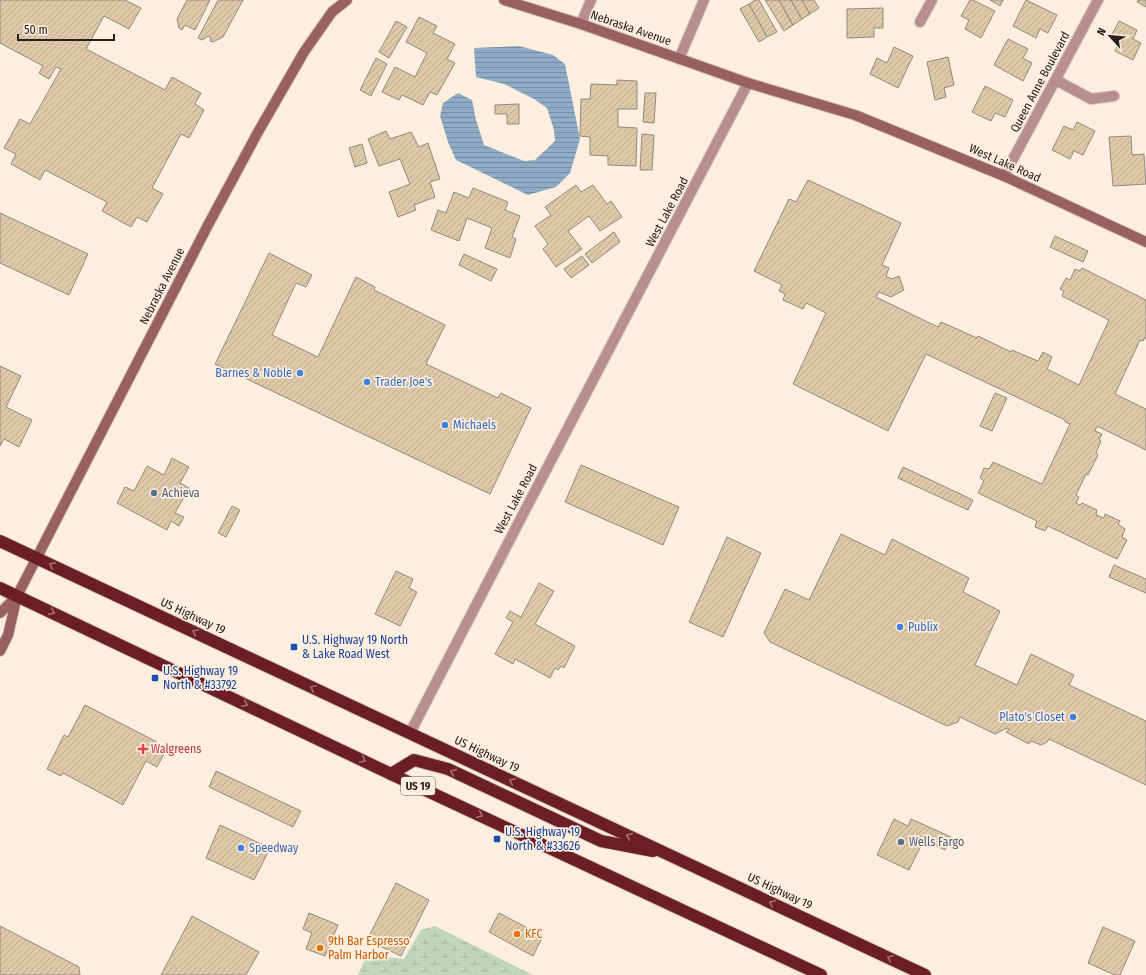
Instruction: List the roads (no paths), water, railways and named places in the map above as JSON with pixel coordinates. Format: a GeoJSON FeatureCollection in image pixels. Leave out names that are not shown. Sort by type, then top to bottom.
{"type":"FeatureCollection","features":[{"type":"Feature","properties":{"kind":"highway","name":"US Highway 19"},"geometry":{"type":"LineString","coordinates":[[1,541],[925,975]]}},
{"type":"Feature","properties":{"kind":"highway","name":"US 19"},"geometry":{"type":"LineString","coordinates":[[0,588],[391,774],[820,975]]}},
{"type":"Feature","properties":{"kind":"highway"},"geometry":{"type":"LineString","coordinates":[[391,774],[414,760],[448,769],[601,841],[671,855]]}},
{"type":"Feature","properties":{"kind":"street","name":"Nebraska Avenue"},"geometry":{"type":"LineString","coordinates":[[0,650],[8,635],[17,596],[36,557],[208,225],[258,132],[304,52],[332,12],[347,0]]}},
{"type":"Feature","properties":{"kind":"street","name":"Nebraska Avenue"},"geometry":{"type":"LineString","coordinates":[[504,0],[581,24],[748,83]]}},
{"type":"Feature","properties":{"kind":"street"},"geometry":{"type":"LineString","coordinates":[[581,24],[591,0]]}},
{"type":"Feature","properties":{"kind":"street"},"geometry":{"type":"LineString","coordinates":[[679,59],[704,0]]}},
{"type":"Feature","properties":{"kind":"street"},"geometry":{"type":"LineString","coordinates":[[920,22],[932,0]]}},
{"type":"Feature","properties":{"kind":"street","name":"Queen Anne Boulevard"},"geometry":{"type":"LineString","coordinates":[[1004,176],[1098,0]]}},
{"type":"Feature","properties":{"kind":"street"},"geometry":{"type":"LineString","coordinates":[[1056,80],[1091,99],[1114,96]]}},
{"type":"Feature","properties":{"kind":"street","name":"West Lake Road"},"geometry":{"type":"LineString","coordinates":[[410,733],[748,83],[855,115],[1004,176],[1146,242]]}},
{"type":"Feature","properties":{"kind":"street","name":"Nebraska Avenue"},"geometry":{"type":"LineString","coordinates":[[0,613],[17,596]]}},
{"type":"Feature","properties":{"kind":"water"},"geometry":{"type":"Polygon","coordinates":[[[519,46],[553,55],[565,64],[580,139],[570,173],[556,187],[528,195],[456,160],[448,142],[440,116],[443,103],[458,93],[472,100],[476,120],[484,145],[524,161],[535,160],[555,141],[554,130],[547,108],[534,99],[504,84],[476,77],[474,48],[519,46]]]}},
{"type":"Feature","properties":{"kind":"place","name":"Barnes & Noble"},"geometry":{"type":"Point","coordinates":[300,373]}},
{"type":"Feature","properties":{"kind":"place","name":"Trader Joe's"},"geometry":{"type":"Point","coordinates":[367,382]}},
{"type":"Feature","properties":{"kind":"place","name":"Michaels"},"geometry":{"type":"Point","coordinates":[445,425]}},
{"type":"Feature","properties":{"kind":"place","name":"Achieva"},"geometry":{"type":"Point","coordinates":[154,493]}},
{"type":"Feature","properties":{"kind":"place","name":"Publix"},"geometry":{"type":"Point","coordinates":[900,627]}},
{"type":"Feature","properties":{"kind":"place","name":"U.S. Highway 19 North & Lake Road West"},"geometry":{"type":"Point","coordinates":[294,647]}},
{"type":"Feature","properties":{"kind":"place","name":"U.S. Highway 19 North & #33792"},"geometry":{"type":"Point","coordinates":[155,678]}},
{"type":"Feature","properties":{"kind":"place","name":"Plato's Closet"},"geometry":{"type":"Point","coordinates":[1073,717]}},
{"type":"Feature","properties":{"kind":"place","name":"Walgreens"},"geometry":{"type":"Point","coordinates":[143,749]}},
{"type":"Feature","properties":{"kind":"place","name":"U.S. Highway 19 North & #33626"},"geometry":{"type":"Point","coordinates":[497,839]}},
{"type":"Feature","properties":{"kind":"place","name":"Wells Fargo"},"geometry":{"type":"Point","coordinates":[901,842]}},
{"type":"Feature","properties":{"kind":"place","name":"Speedway"},"geometry":{"type":"Point","coordinates":[241,848]}},
{"type":"Feature","properties":{"kind":"place","name":"KFC"},"geometry":{"type":"Point","coordinates":[517,934]}},
{"type":"Feature","properties":{"kind":"place","name":"9th Bar Espresso Palm Harbor"},"geometry":{"type":"Point","coordinates":[320,948]}}]}
